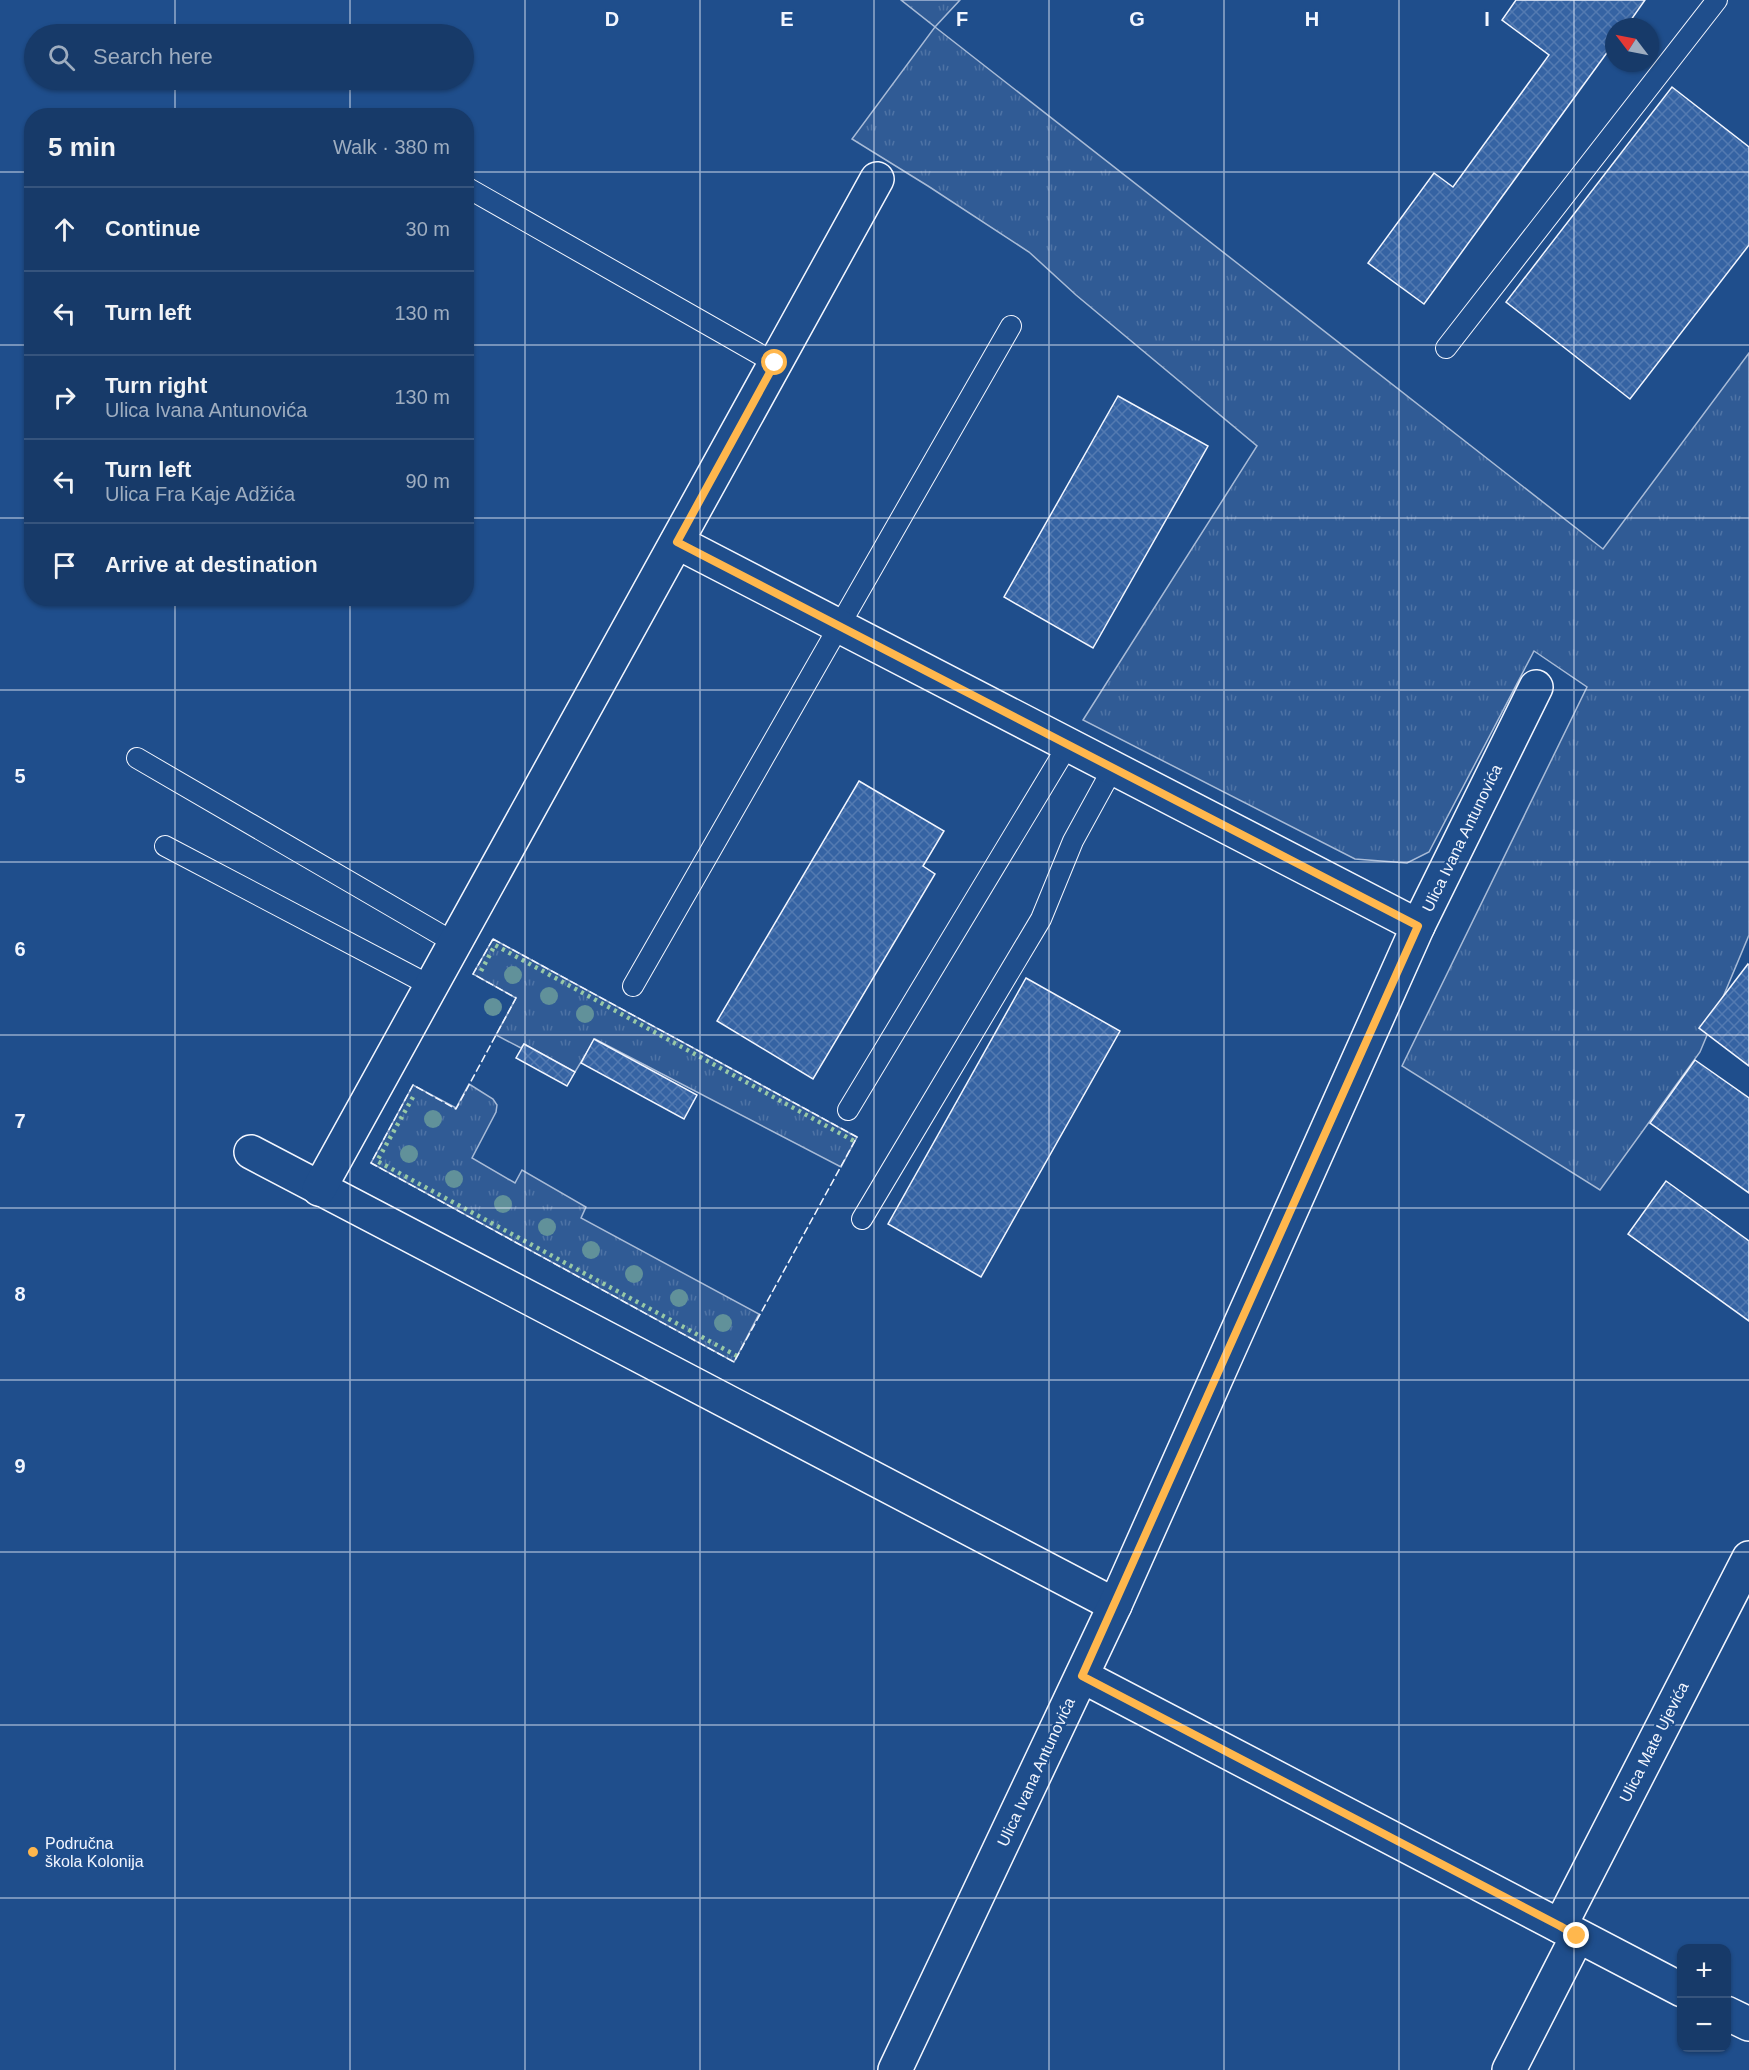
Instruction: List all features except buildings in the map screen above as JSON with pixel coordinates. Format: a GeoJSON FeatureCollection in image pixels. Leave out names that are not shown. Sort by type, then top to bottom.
{"type":"FeatureCollection","features":[{"type":"Feature","properties":{"kind":"street"},"geometry":{"type":"LineString","coordinates":[[319,1189],[877,179]]}},
{"type":"Feature","properties":{"kind":"street"},"geometry":{"type":"LineString","coordinates":[[677,542],[1418,926]]}},
{"type":"Feature","properties":{"kind":"street","name":"Ulica Ivana Antunovića"},"geometry":{"type":"LineString","coordinates":[[895,2070],[1115,1605],[1418,926],[1536,687]]}},
{"type":"Feature","properties":{"kind":"street"},"geometry":{"type":"LineString","coordinates":[[251,1152],[1115,1605]]}},
{"type":"Feature","properties":{"kind":"street","name":"Ulica Mate Ujevića"},"geometry":{"type":"LineString","coordinates":[[1509,2070],[1568,1931],[1749,1558]]}},
{"type":"Feature","properties":{"kind":"street"},"geometry":{"type":"LineString","coordinates":[[1082,1676],[1677,1987]]}},
{"type":"Feature","properties":{"kind":"street"},"geometry":{"type":"LineString","coordinates":[[1731,2016],[1749,2025]]}},
{"type":"Feature","properties":{"kind":"lane"},"geometry":{"type":"LineString","coordinates":[[1446,348],[1717,0]]}},
{"type":"Feature","properties":{"kind":"lane"},"geometry":{"type":"LineString","coordinates":[[474,191],[775,363]]}},
{"type":"Feature","properties":{"kind":"lane"},"geometry":{"type":"LineString","coordinates":[[633,986],[1011,326]]}},
{"type":"Feature","properties":{"kind":"lane"},"geometry":{"type":"LineString","coordinates":[[848,1110],[1068,745]]}},
{"type":"Feature","properties":{"kind":"lane"},"geometry":{"type":"LineString","coordinates":[[137,758],[455,943]]}},
{"type":"Feature","properties":{"kind":"lane"},"geometry":{"type":"LineString","coordinates":[[862,1219],[1041,919],[1073,841],[1113,768]]}},
{"type":"Feature","properties":{"kind":"lane"},"geometry":{"type":"LineString","coordinates":[[165,846],[431,986]]}},
{"type":"Feature","properties":{"kind":"green space"},"geometry":{"type":"Polygon","coordinates":[[[901,0],[960,0],[935,27],[901,0]]]}},
{"type":"Feature","properties":{"kind":"green space"},"geometry":{"type":"Polygon","coordinates":[[[935,27],[1603,549],[1749,353],[1749,935],[1700,1052],[1600,1190],[1402,1066],[1587,687],[1534,651],[1429,852],[1407,863],[1355,859],[1083,720],[1257,446],[1076,295],[1029,252],[852,139],[935,27]]]}},
{"type":"Feature","properties":{"kind":"green space"},"geometry":{"type":"Polygon","coordinates":[[[493,939],[857,1137],[841,1167],[595,1039],[575,1072],[524,1044],[521,1048],[496,1035],[516,998],[473,974],[493,939]]]}},
{"type":"Feature","properties":{"kind":"green space"},"geometry":{"type":"Polygon","coordinates":[[[469,1084],[493,1099],[497,1105],[496,1112],[472,1158],[515,1183],[522,1170],[586,1207],[581,1218],[759,1314],[734,1362],[371,1163],[413,1085],[456,1108],[469,1084]]]}},
{"type":"Feature","properties":{"kind":"hedge"},"geometry":{"type":"LineString","coordinates":[[481,971],[495,945],[854,1141]]}},
{"type":"Feature","properties":{"kind":"hedge"},"geometry":{"type":"LineString","coordinates":[[413,1097],[377,1161],[737,1356]]}},
{"type":"Feature","properties":{"kind":"fence"},"geometry":{"type":"LineString","coordinates":[[493,939],[857,1137],[734,1362],[371,1163],[413,1085],[456,1109],[516,998],[473,974],[493,939]]}},
{"type":"Feature","properties":{"kind":"place","name":"Područna škola Kolonija"},"geometry":{"type":"Point","coordinates":[33,1852]}},
{"type":"Feature","properties":{"kind":"route"},"geometry":{"type":"LineString","coordinates":[[775,363],[677,542],[1418,926],[1082,1676],[1577,1936]]}}]}
